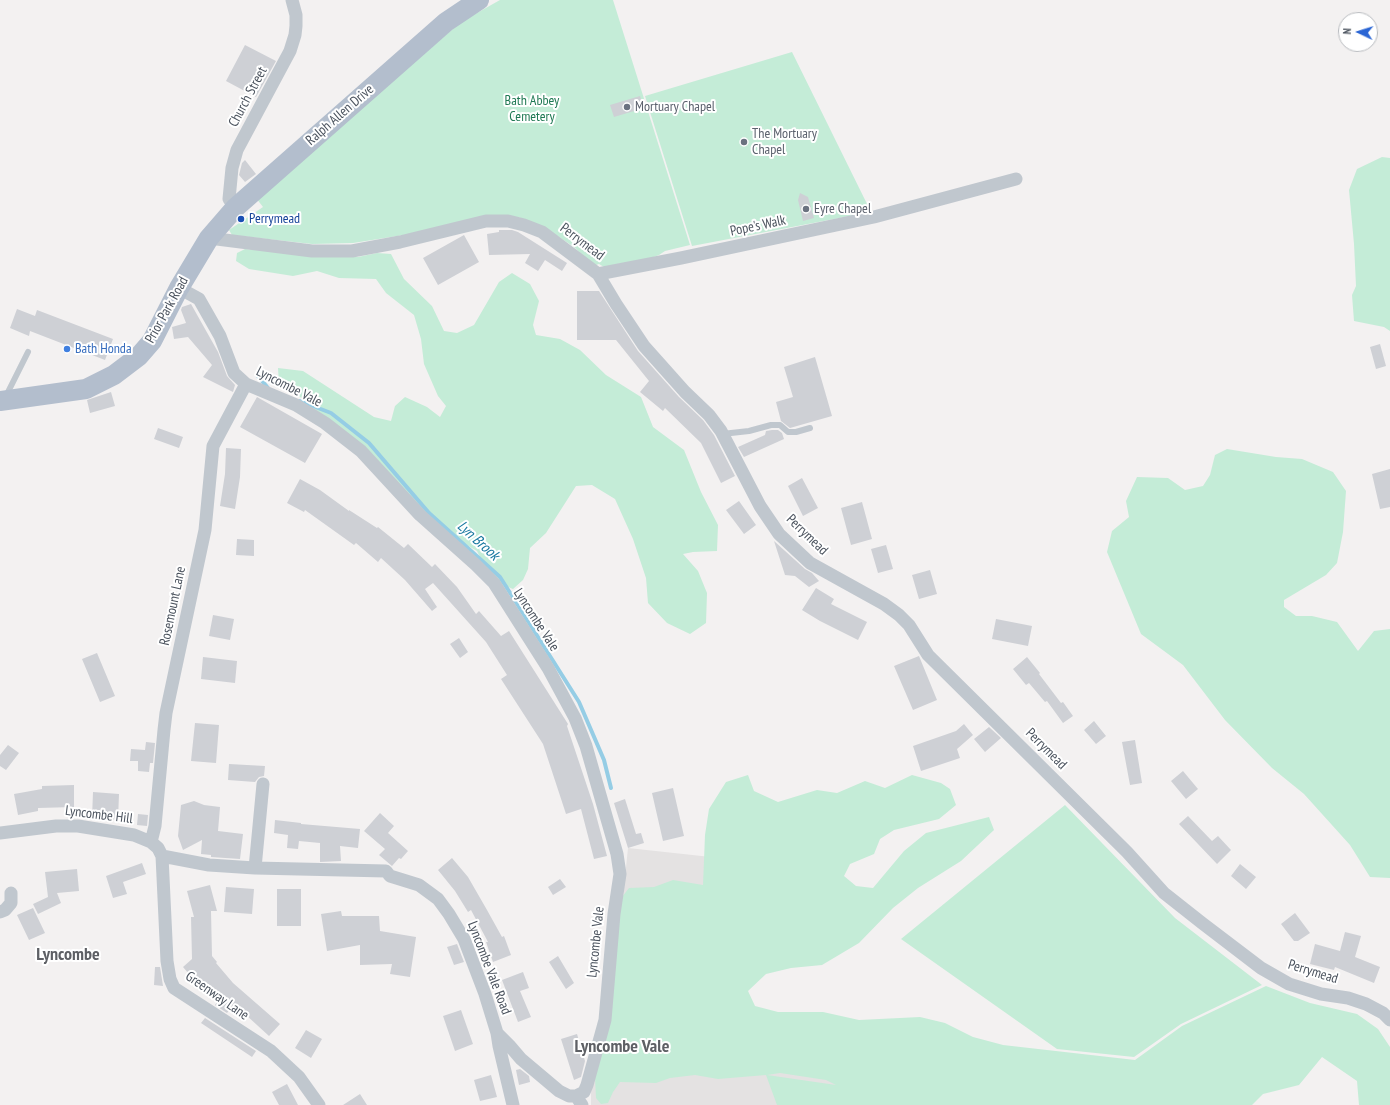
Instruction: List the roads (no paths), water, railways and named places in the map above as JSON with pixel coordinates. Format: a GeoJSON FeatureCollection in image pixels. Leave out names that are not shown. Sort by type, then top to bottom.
{"type":"FeatureCollection","features":[{"type":"Feature","properties":{"kind":"main road","name":"Ralph Allen Drive"},"geometry":{"type":"LineString","coordinates":[[209,238],[235,208],[263,182],[446,22],[479,0]]}},
{"type":"Feature","properties":{"kind":"main road","name":"Prior Park Road"},"geometry":{"type":"LineString","coordinates":[[2,401],[86,389],[114,375],[140,356],[152,341],[179,288],[209,238]]}},
{"type":"Feature","properties":{"kind":"street","name":"Church Street"},"geometry":{"type":"LineString","coordinates":[[235,208],[229,199],[232,168],[237,150],[290,51],[296,26],[296,15],[292,0]]}},
{"type":"Feature","properties":{"kind":"street","name":"Pope's Walk"},"geometry":{"type":"LineString","coordinates":[[598,274],[874,217],[1016,179]]}},
{"type":"Feature","properties":{"kind":"street","name":"Perrymead"},"geometry":{"type":"LineString","coordinates":[[209,238],[312,251],[352,251],[400,242],[486,220],[508,221],[542,232],[598,274],[644,346],[685,392],[709,415],[722,434],[760,506],[779,534],[810,563],[884,604],[899,615],[909,625],[928,655],[1127,852],[1164,893],[1261,968],[1289,984],[1321,994],[1348,998],[1366,1004],[1383,1013],[1390,1020]]}},
{"type":"Feature","properties":{"kind":"street","name":"Lyncombe Vale"},"geometry":{"type":"LineString","coordinates":[[179,288],[199,299],[220,336],[234,373],[246,384],[296,405],[325,423],[361,451],[420,515],[494,583],[548,668],[575,718],[586,746],[617,854],[620,874],[614,914],[605,1020],[587,1085],[579,1101]]}},
{"type":"Feature","properties":{"kind":"street","name":"Rosemount Lane"},"geometry":{"type":"LineString","coordinates":[[151,842],[156,819],[166,713],[205,530],[213,446],[246,384]]}},
{"type":"Feature","properties":{"kind":"street"},"geometry":{"type":"LineString","coordinates":[[255,868],[263,784]]}},
{"type":"Feature","properties":{"kind":"street","name":"Lyncombe Hill"},"geometry":{"type":"LineString","coordinates":[[0,833],[56,826],[78,826],[134,835],[151,842]]}},
{"type":"Feature","properties":{"kind":"street"},"geometry":{"type":"LineString","coordinates":[[151,842],[158,848],[162,856]]}},
{"type":"Feature","properties":{"kind":"street","name":"Lyncombe Vale Road"},"geometry":{"type":"LineString","coordinates":[[162,856],[209,864],[255,868],[386,871],[390,876],[419,885],[438,899],[464,939],[497,1033],[521,1059],[559,1091],[579,1101]]}},
{"type":"Feature","properties":{"kind":"street","name":"Greenway Lane"},"geometry":{"type":"LineString","coordinates":[[162,856],[167,961],[170,979],[174,988],[271,1051],[299,1077],[319,1105]]}},
{"type":"Feature","properties":{"kind":"street"},"geometry":{"type":"LineString","coordinates":[[0,912],[5,910],[11,902],[11,893]]}},
{"type":"Feature","properties":{"kind":"street"},"geometry":{"type":"LineString","coordinates":[[497,1033],[513,1105]]}},
{"type":"Feature","properties":{"kind":"lane"},"geometry":{"type":"LineString","coordinates":[[2,401],[28,352]]}},
{"type":"Feature","properties":{"kind":"lane"},"geometry":{"type":"LineString","coordinates":[[722,434],[749,431],[771,425],[780,425],[788,432],[796,432],[810,428]]}},
{"type":"Feature","properties":{"kind":"waterway","name":"Lyn Brook"},"geometry":{"type":"LineString","coordinates":[[257,375],[268,388]]}},
{"type":"Feature","properties":{"kind":"waterway","name":"Lyn Brook"},"geometry":{"type":"LineString","coordinates":[[300,401],[331,413],[369,443],[429,513],[500,577],[579,702],[604,760],[611,788]]}},
{"type":"Feature","properties":{"kind":"place","name":"Mortuary Chapel"},"geometry":{"type":"Point","coordinates":[627,107]}},
{"type":"Feature","properties":{"kind":"place","name":"The Mortuary Chapel"},"geometry":{"type":"Point","coordinates":[744,142]}},
{"type":"Feature","properties":{"kind":"place","name":"Eyre Chapel"},"geometry":{"type":"Point","coordinates":[806,209]}},
{"type":"Feature","properties":{"kind":"place","name":"Perrymead"},"geometry":{"type":"Point","coordinates":[241,219]}},
{"type":"Feature","properties":{"kind":"place","name":"Bath Honda"},"geometry":{"type":"Point","coordinates":[67,349]}},
{"type":"Feature","properties":{"kind":"district","name":"Lyncombe"},"geometry":{"type":"Point","coordinates":[68,955]}},
{"type":"Feature","properties":{"kind":"district","name":"Lyncombe Vale"},"geometry":{"type":"Point","coordinates":[622,1047]}},
{"type":"Feature","properties":{"kind":"park label","name":"Bath Abbey Cemetery"},"geometry":{"type":"Point","coordinates":[532,110]}}]}
